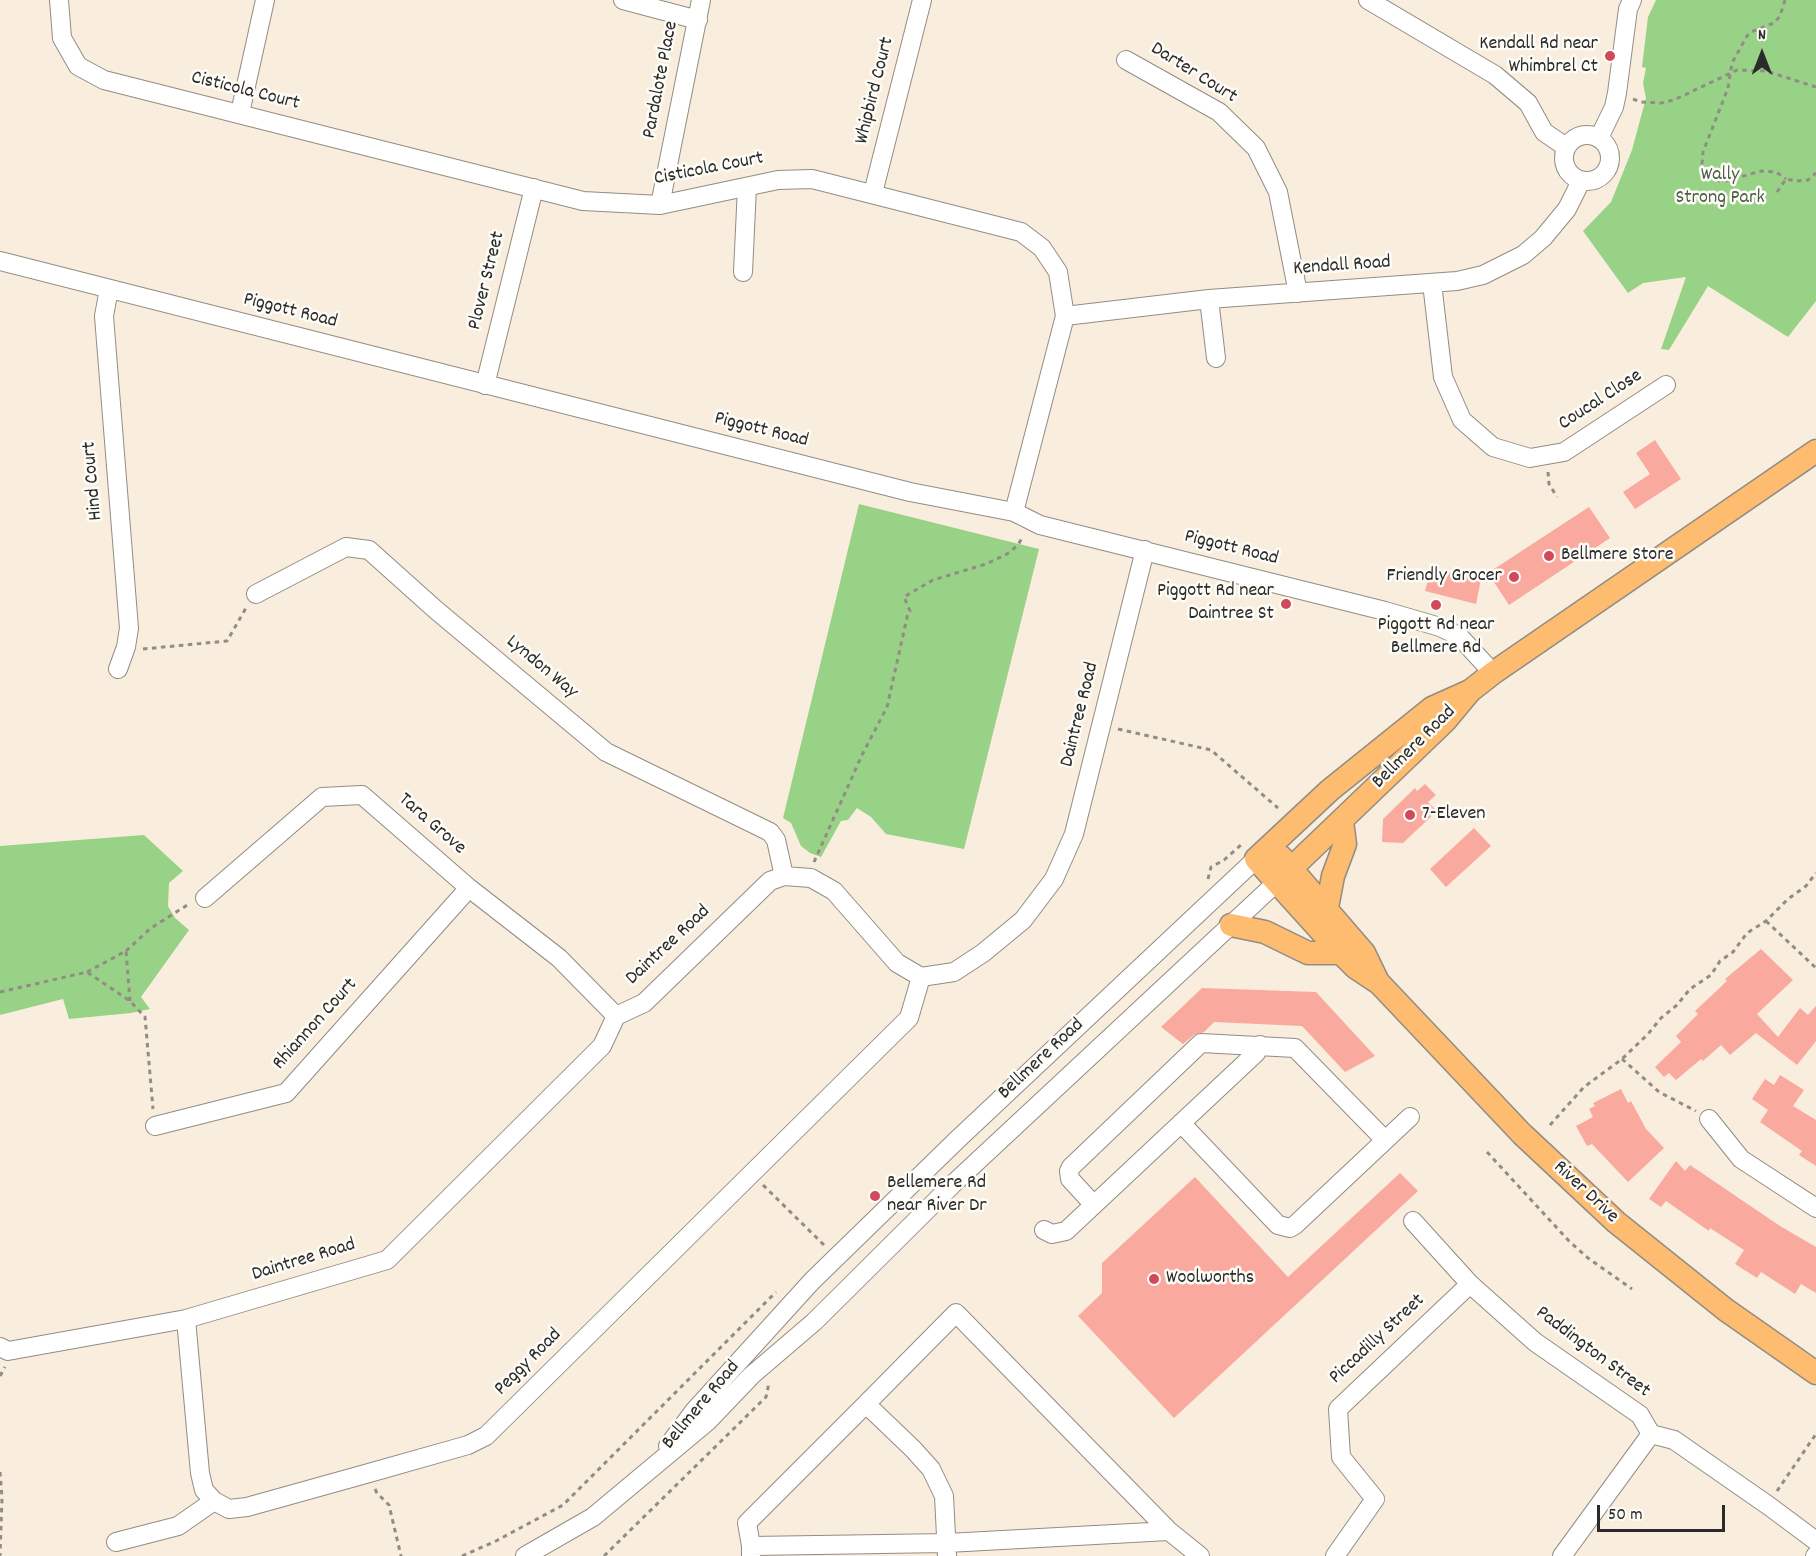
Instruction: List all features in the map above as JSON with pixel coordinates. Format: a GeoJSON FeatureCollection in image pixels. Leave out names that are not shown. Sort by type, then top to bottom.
{"type":"FeatureCollection","features":[{"type":"Feature","properties":{"kind":"main road","name":"Bellmere Road"},"geometry":{"type":"LineString","coordinates":[[1284,875],[1445,721],[1470,691],[1816,451]]}},
{"type":"Feature","properties":{"kind":"main road","name":"Bellmere Road"},"geometry":{"type":"LineString","coordinates":[[1263,852],[1330,790],[1432,708],[1470,691]]}},
{"type":"Feature","properties":{"kind":"main road"},"geometry":{"type":"LineString","coordinates":[[1327,908],[1332,882],[1345,844],[1342,821]]}},
{"type":"Feature","properties":{"kind":"main road","name":"River Drive"},"geometry":{"type":"LineString","coordinates":[[1263,852],[1284,875],[1341,953],[1355,967],[1379,983],[1522,1134],[1616,1222],[1726,1310],[1816,1373]]}},
{"type":"Feature","properties":{"kind":"main road","name":"River Drive"},"geometry":{"type":"LineString","coordinates":[[1284,875],[1327,908],[1364,953],[1379,983]]}},
{"type":"Feature","properties":{"kind":"main road"},"geometry":{"type":"LineString","coordinates":[[1231,925],[1264,932],[1308,953],[1341,953]]}},
{"type":"Feature","properties":{"kind":"street","name":"Cisticola Court"},"geometry":{"type":"LineString","coordinates":[[59,0],[62,38],[78,66],[104,80],[583,201],[660,205],[778,180],[812,179],[1021,232],[1042,248],[1058,272],[1065,316],[1020,515]]}},
{"type":"Feature","properties":{"kind":"street"},"geometry":{"type":"LineString","coordinates":[[240,113],[265,0]]}},
{"type":"Feature","properties":{"kind":"street"},"geometry":{"type":"LineString","coordinates":[[623,0],[698,20]]}},
{"type":"Feature","properties":{"kind":"street","name":"Pardalote Place"},"geometry":{"type":"LineString","coordinates":[[660,205],[701,0]]}},
{"type":"Feature","properties":{"kind":"street","name":"Whipbird Court"},"geometry":{"type":"LineString","coordinates":[[873,193],[922,0]]}},
{"type":"Feature","properties":{"kind":"street"},"geometry":{"type":"LineString","coordinates":[[1368,0],[1495,75],[1528,103],[1544,132],[1566,147]]}},
{"type":"Feature","properties":{"kind":"street"},"geometry":{"type":"LineString","coordinates":[[1599,138],[1614,107],[1628,9],[1632,0]]}},
{"type":"Feature","properties":{"kind":"street","name":"Darter Court"},"geometry":{"type":"LineString","coordinates":[[1126,60],[1219,112],[1256,148],[1278,192],[1298,293]]}},
{"type":"Feature","properties":{"kind":"street"},"geometry":{"type":"LineString","coordinates":[[1587,134],[1599,138],[1608,147],[1609,167],[1600,177],[1588,181],[1581,180],[1571,175],[1564,165],[1566,147],[1580,135],[1587,134]]}},
{"type":"Feature","properties":{"kind":"street","name":"Kendall Road"},"geometry":{"type":"LineString","coordinates":[[1065,316],[1209,299],[1457,281],[1483,275],[1523,255],[1544,238],[1567,209],[1581,180]]}},
{"type":"Feature","properties":{"kind":"street"},"geometry":{"type":"LineString","coordinates":[[743,272],[747,187]]}},
{"type":"Feature","properties":{"kind":"street","name":"Plover Street"},"geometry":{"type":"LineString","coordinates":[[485,385],[534,188]]}},
{"type":"Feature","properties":{"kind":"street","name":"Piggott Road"},"geometry":{"type":"LineString","coordinates":[[0,261],[910,492],[1020,515],[1040,525],[1440,627],[1460,636],[1493,673]]}},
{"type":"Feature","properties":{"kind":"street","name":"Coucal Close"},"geometry":{"type":"LineString","coordinates":[[1432,283],[1443,377],[1462,420],[1493,447],[1530,458],[1564,452],[1666,385]]}},
{"type":"Feature","properties":{"kind":"street","name":"Hind Court"},"geometry":{"type":"LineString","coordinates":[[109,289],[104,316],[129,628],[126,647],[118,669]]}},
{"type":"Feature","properties":{"kind":"street"},"geometry":{"type":"LineString","coordinates":[[1209,299],[1216,358]]}},
{"type":"Feature","properties":{"kind":"street","name":"Lyndon Way"},"geometry":{"type":"LineString","coordinates":[[256,594],[346,547],[369,550],[436,610],[606,752],[770,832],[776,840],[784,876]]}},
{"type":"Feature","properties":{"kind":"street","name":"Daintree Road"},"geometry":{"type":"LineString","coordinates":[[921,977],[954,972],[983,953],[1023,920],[1054,879],[1074,834],[1144,550]]}},
{"type":"Feature","properties":{"kind":"street","name":"Tara Grove"},"geometry":{"type":"LineString","coordinates":[[205,898],[322,797],[362,795],[469,888],[559,958],[616,1016]]}},
{"type":"Feature","properties":{"kind":"street","name":"Bellmere Road"},"geometry":{"type":"LineString","coordinates":[[651,1469],[694,1411],[820,1274],[965,1132],[1263,852]]}},
{"type":"Feature","properties":{"kind":"street","name":"Bellmere Road"},"geometry":{"type":"LineString","coordinates":[[525,1556],[593,1517],[708,1421],[752,1375],[814,1322],[953,1184],[1284,875]]}},
{"type":"Feature","properties":{"kind":"street"},"geometry":{"type":"LineString","coordinates":[[784,876],[811,878],[834,891],[897,963],[921,977]]}},
{"type":"Feature","properties":{"kind":"street","name":"Daintree Road"},"geometry":{"type":"LineString","coordinates":[[0,1347],[8,1351],[186,1319],[387,1260],[603,1046],[616,1016],[644,1003],[770,881],[784,876]]}},
{"type":"Feature","properties":{"kind":"street","name":"Rhiannon Court"},"geometry":{"type":"LineString","coordinates":[[155,1126],[286,1093],[469,888]]}},
{"type":"Feature","properties":{"kind":"street","name":"Peggy Road"},"geometry":{"type":"LineString","coordinates":[[214,1501],[229,1509],[247,1507],[468,1445],[486,1436],[909,1018],[921,977]]}},
{"type":"Feature","properties":{"kind":"street"},"geometry":{"type":"LineString","coordinates":[[1094,1204],[1070,1179],[1071,1167],[1201,1043],[1295,1048],[1385,1140]]}},
{"type":"Feature","properties":{"kind":"street"},"geometry":{"type":"LineString","coordinates":[[1044,1230],[1052,1234],[1066,1231],[1256,1053],[1260,1045]]}},
{"type":"Feature","properties":{"kind":"street"},"geometry":{"type":"LineString","coordinates":[[1181,1123],[1278,1225],[1284,1228],[1295,1225],[1410,1117]]}},
{"type":"Feature","properties":{"kind":"street"},"geometry":{"type":"LineString","coordinates":[[1709,1119],[1741,1159],[1816,1208]]}},
{"type":"Feature","properties":{"kind":"street","name":"Paddington Street"},"geometry":{"type":"LineString","coordinates":[[1413,1221],[1470,1284],[1535,1342],[1640,1415],[1651,1434]]}},
{"type":"Feature","properties":{"kind":"street","name":"Piccadilly Street"},"geometry":{"type":"LineString","coordinates":[[1335,1556],[1375,1499],[1341,1457],[1338,1409],[1470,1284]]}},
{"type":"Feature","properties":{"kind":"street"},"geometry":{"type":"LineString","coordinates":[[1169,1531],[947,1549],[751,1551],[747,1523],[956,1313],[1169,1531],[1200,1556]]}},
{"type":"Feature","properties":{"kind":"street"},"geometry":{"type":"LineString","coordinates":[[116,1542],[178,1526],[214,1501],[204,1490],[200,1473],[186,1319]]}},
{"type":"Feature","properties":{"kind":"street"},"geometry":{"type":"LineString","coordinates":[[866,1404],[931,1468],[944,1496],[947,1549]]}},
{"type":"Feature","properties":{"kind":"street"},"geometry":{"type":"LineString","coordinates":[[1562,1556],[1651,1434],[1674,1440],[1816,1541]]}},
{"type":"Feature","properties":{"kind":"path"},"geometry":{"type":"LineString","coordinates":[[1785,0],[1780,16],[1774,23],[1751,32],[1732,63],[1728,88],[1703,152],[1703,170],[1722,182],[1761,171],[1776,172],[1796,181],[1808,180],[1816,173]]}},
{"type":"Feature","properties":{"kind":"path"},"geometry":{"type":"LineString","coordinates":[[1617,93],[1641,102],[1661,103],[1674,100],[1737,70],[1766,70],[1816,87]]}},
{"type":"Feature","properties":{"kind":"path"},"geometry":{"type":"LineString","coordinates":[[1777,192],[1786,178]]}},
{"type":"Feature","properties":{"kind":"path"},"geometry":{"type":"LineString","coordinates":[[1548,472],[1549,484],[1557,497]]}},
{"type":"Feature","properties":{"kind":"path"},"geometry":{"type":"LineString","coordinates":[[811,878],[816,856],[862,755],[887,707],[910,611],[904,597],[933,580],[986,564],[1007,554],[1018,545],[1024,533],[1020,515]]}},
{"type":"Feature","properties":{"kind":"path"},"geometry":{"type":"LineString","coordinates":[[126,647],[142,649],[227,641],[256,594]]}},
{"type":"Feature","properties":{"kind":"path"},"geometry":{"type":"LineString","coordinates":[[1102,725],[1211,750],[1278,808]]}},
{"type":"Feature","properties":{"kind":"path"},"geometry":{"type":"LineString","coordinates":[[1550,1125],[1584,1087],[1622,1059],[1661,1018],[1677,1005],[1690,989],[1711,975],[1720,961],[1733,952],[1747,933],[1766,921],[1788,899],[1806,886],[1816,873]]}},
{"type":"Feature","properties":{"kind":"path"},"geometry":{"type":"LineString","coordinates":[[0,992],[87,972],[126,951],[151,928],[183,907],[205,898]]}},
{"type":"Feature","properties":{"kind":"path"},"geometry":{"type":"LineString","coordinates":[[1766,921],[1816,968]]}},
{"type":"Feature","properties":{"kind":"path"},"geometry":{"type":"LineString","coordinates":[[126,951],[130,1001]]}},
{"type":"Feature","properties":{"kind":"path"},"geometry":{"type":"LineString","coordinates":[[87,972],[130,1001],[145,1017],[155,1126]]}},
{"type":"Feature","properties":{"kind":"path"},"geometry":{"type":"LineString","coordinates":[[1622,1059],[1659,1092],[1709,1119]]}},
{"type":"Feature","properties":{"kind":"path"},"geometry":{"type":"LineString","coordinates":[[1487,1152],[1569,1241],[1588,1258],[1632,1289]]}},
{"type":"Feature","properties":{"kind":"path"},"geometry":{"type":"LineString","coordinates":[[758,1168],[768,1179],[763,1185],[824,1245]]}},
{"type":"Feature","properties":{"kind":"path"},"geometry":{"type":"LineString","coordinates":[[604,1556],[766,1397]]}},
{"type":"Feature","properties":{"kind":"path"},"geometry":{"type":"LineString","coordinates":[[1781,1496],[1776,1492],[1816,1434]]}},
{"type":"Feature","properties":{"kind":"path"},"geometry":{"type":"LineString","coordinates":[[0,1472],[2,1498],[0,1556]]}},
{"type":"Feature","properties":{"kind":"path"},"geometry":{"type":"LineString","coordinates":[[369,1473],[377,1493],[389,1505],[400,1556]]}},
{"type":"Feature","properties":{"kind":"green space","name":"Wally Strong Park"},"geometry":{"type":"Polygon","coordinates":[[[1656,0],[1816,0],[1816,301],[1788,337],[1708,286],[1669,350],[1661,349],[1686,277],[1643,283],[1628,293],[1583,231],[1611,202],[1632,150],[1646,98],[1643,83],[1646,68],[1642,67],[1648,17],[1656,0]]]}},
{"type":"Feature","properties":{"kind":"green space"},"geometry":{"type":"Polygon","coordinates":[[[859,504],[1039,549],[964,849],[886,834],[871,817],[857,808],[848,820],[841,821],[821,857],[801,846],[791,823],[783,818],[859,504]]]}},
{"type":"Feature","properties":{"kind":"green space"},"geometry":{"type":"Polygon","coordinates":[[[144,835],[183,871],[169,883],[168,906],[175,918],[189,930],[141,997],[150,1009],[69,1019],[63,999],[0,1015],[0,846],[144,835]]]}},
{"type":"Feature","properties":{"kind":"building"},"geometry":{"type":"Polygon","coordinates":[[[1655,440],[1681,479],[1635,509],[1623,492],[1650,474],[1636,453],[1655,440]]]}},
{"type":"Feature","properties":{"kind":"building","name":"Bellmere Store"},"geometry":{"type":"Polygon","coordinates":[[[1589,507],[1610,538],[1509,605],[1488,573],[1589,507]]]}},
{"type":"Feature","properties":{"kind":"building"},"geometry":{"type":"Polygon","coordinates":[[[1431,568],[1481,579],[1476,604],[1425,591],[1431,568]]]}},
{"type":"Feature","properties":{"kind":"building","name":"7-Eleven"},"geometry":{"type":"Polygon","coordinates":[[[1425,784],[1436,795],[1428,802],[1437,811],[1403,843],[1382,842],[1383,819],[1415,788],[1417,791],[1425,784]]]}},
{"type":"Feature","properties":{"kind":"building"},"geometry":{"type":"Polygon","coordinates":[[[1474,828],[1491,846],[1446,887],[1430,869],[1474,828]]]}},
{"type":"Feature","properties":{"kind":"building"},"geometry":{"type":"Polygon","coordinates":[[[1761,949],[1793,980],[1757,1014],[1778,1037],[1800,1008],[1808,1015],[1816,1006],[1816,1041],[1797,1065],[1756,1033],[1730,1055],[1721,1045],[1676,1080],[1669,1073],[1664,1077],[1655,1067],[1681,1042],[1676,1036],[1698,1014],[1695,1011],[1727,981],[1725,979],[1761,949]]]}},
{"type":"Feature","properties":{"kind":"building"},"geometry":{"type":"Polygon","coordinates":[[[1202,988],[1316,992],[1375,1056],[1345,1072],[1302,1026],[1214,1022],[1204,1032],[1194,1035],[1183,1044],[1161,1027],[1202,988]]]}},
{"type":"Feature","properties":{"kind":"building"},"geometry":{"type":"Polygon","coordinates":[[[1780,1075],[1804,1090],[1793,1106],[1816,1120],[1816,1166],[1799,1155],[1802,1151],[1760,1122],[1768,1110],[1752,1099],[1765,1079],[1774,1085],[1780,1075]]]}},
{"type":"Feature","properties":{"kind":"building"},"geometry":{"type":"Polygon","coordinates":[[[1621,1089],[1628,1103],[1631,1101],[1646,1129],[1664,1148],[1628,1182],[1592,1144],[1587,1146],[1576,1126],[1593,1117],[1589,1109],[1595,1106],[1593,1103],[1621,1089]]]}},
{"type":"Feature","properties":{"kind":"building"},"geometry":{"type":"Polygon","coordinates":[[[1676,1161],[1685,1171],[1690,1165],[1780,1226],[1816,1247],[1816,1293],[1801,1284],[1795,1294],[1761,1272],[1757,1278],[1735,1264],[1744,1250],[1710,1228],[1709,1231],[1666,1201],[1661,1207],[1649,1199],[1676,1161]]]}},
{"type":"Feature","properties":{"kind":"building"},"geometry":{"type":"Polygon","coordinates":[[[1400,1173],[1418,1191],[1174,1418],[1078,1316],[1102,1293],[1102,1263],[1195,1177],[1288,1277],[1400,1173]]]}},
{"type":"Feature","properties":{"kind":"place","name":"Kendall Rd near Whimbrel Ct"},"geometry":{"type":"Point","coordinates":[1610,56]}},
{"type":"Feature","properties":{"kind":"place","name":"Bellmere Store"},"geometry":{"type":"Point","coordinates":[1549,556]}},
{"type":"Feature","properties":{"kind":"place","name":"Friendly Grocer"},"geometry":{"type":"Point","coordinates":[1514,577]}},
{"type":"Feature","properties":{"kind":"place","name":"Piggott Rd near Daintree St"},"geometry":{"type":"Point","coordinates":[1286,604]}},
{"type":"Feature","properties":{"kind":"place","name":"Piggott Rd near Bellmere Rd"},"geometry":{"type":"Point","coordinates":[1436,605]}},
{"type":"Feature","properties":{"kind":"place","name":"7-Eleven"},"geometry":{"type":"Point","coordinates":[1410,815]}},
{"type":"Feature","properties":{"kind":"place","name":"Bellemere Rd near River Dr"},"geometry":{"type":"Point","coordinates":[875,1196]}},
{"type":"Feature","properties":{"kind":"place","name":"Woolworths"},"geometry":{"type":"Point","coordinates":[1154,1279]}}]}
